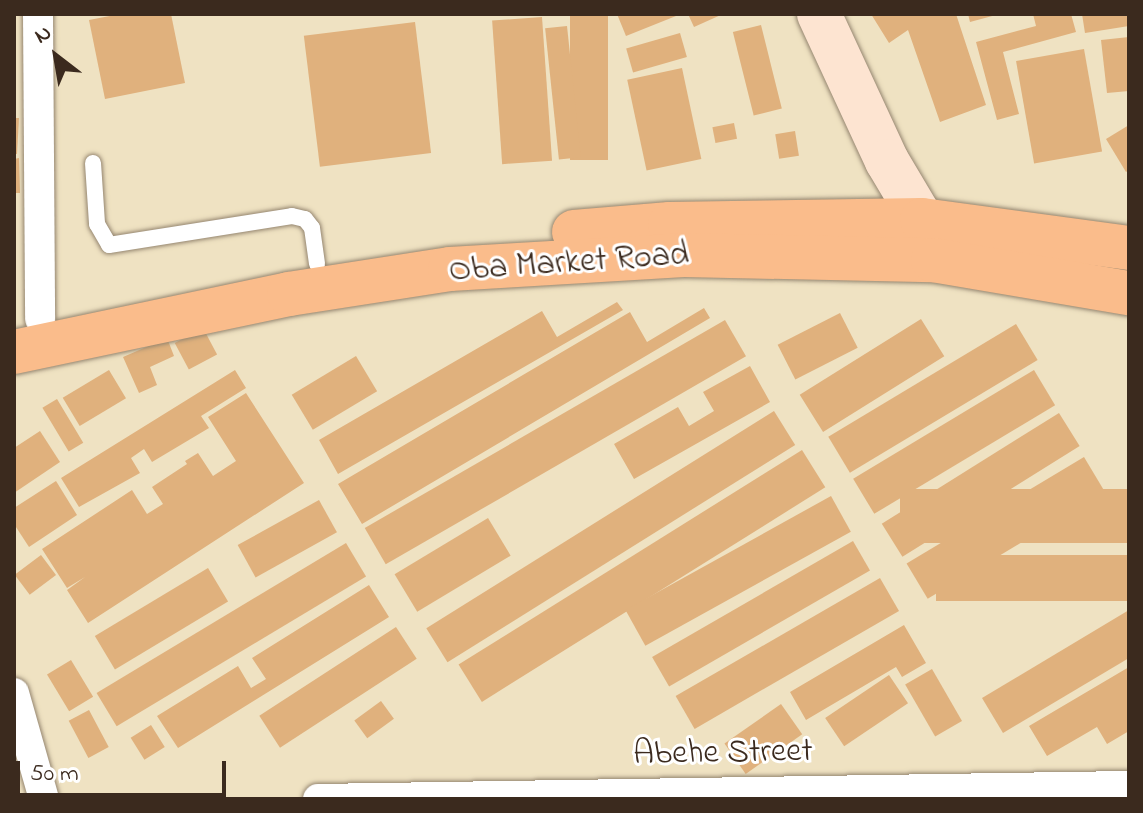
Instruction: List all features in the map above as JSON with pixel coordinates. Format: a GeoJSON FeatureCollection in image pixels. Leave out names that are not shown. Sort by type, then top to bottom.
{"type":"FeatureCollection","features":[{"type":"Feature","properties":{"kind":"main road","name":"Oba Market Road"},"geometry":{"type":"LineString","coordinates":[[23,332],[317,264],[442,243],[670,224],[927,240],[1129,248]]}},
{"type":"Feature","properties":{"kind":"main road","name":"Oba Market Road"},"geometry":{"type":"LineString","coordinates":[[23,332],[450,269],[927,240],[1129,293]]}},
{"type":"Feature","properties":{"kind":"street"},"geometry":{"type":"LineString","coordinates":[[23,332],[38,14]]}},
{"type":"Feature","properties":{"kind":"street"},"geometry":{"type":"LineString","coordinates":[[819,14],[927,240]]}},
{"type":"Feature","properties":{"kind":"street"},"geometry":{"type":"LineString","coordinates":[[14,693],[44,799]]}},
{"type":"Feature","properties":{"kind":"street","name":"Abehe Street"},"geometry":{"type":"LineString","coordinates":[[334,799],[1129,786]]}},
{"type":"Feature","properties":{"kind":"lane"},"geometry":{"type":"LineString","coordinates":[[93,163],[97,224],[109,245],[292,216],[305,219],[312,228],[317,264]]}},
{"type":"Feature","properties":{"kind":"building"},"geometry":{"type":"Polygon","coordinates":[[[120,14],[171,14],[185,83],[105,99],[89,20],[120,14]]]}},
{"type":"Feature","properties":{"kind":"building"},"geometry":{"type":"Polygon","coordinates":[[[570,14],[608,14],[608,160],[570,160],[570,14]]]}},
{"type":"Feature","properties":{"kind":"building"},"geometry":{"type":"Polygon","coordinates":[[[617,14],[681,14],[626,36],[617,14]]]}},
{"type":"Feature","properties":{"kind":"building"},"geometry":{"type":"Polygon","coordinates":[[[688,14],[723,14],[694,27],[688,14]]]}},
{"type":"Feature","properties":{"kind":"building"},"geometry":{"type":"Polygon","coordinates":[[[871,14],[956,14],[986,105],[940,122],[908,30],[889,43],[871,14]]]}},
{"type":"Feature","properties":{"kind":"building"},"geometry":{"type":"Polygon","coordinates":[[[968,14],[996,14],[996,15],[970,22],[968,14]]]}},
{"type":"Feature","properties":{"kind":"building"},"geometry":{"type":"Polygon","coordinates":[[[1033,14],[1071,14],[1076,32],[1003,52],[1019,114],[997,120],[976,42],[1036,26],[1033,14]]]}},
{"type":"Feature","properties":{"kind":"building"},"geometry":{"type":"Polygon","coordinates":[[[1082,14],[1129,14],[1129,26],[1085,33],[1082,14]]]}},
{"type":"Feature","properties":{"kind":"building"},"geometry":{"type":"Polygon","coordinates":[[[542,17],[552,161],[502,164],[492,20],[542,17]]]}},
{"type":"Feature","properties":{"kind":"building"},"geometry":{"type":"Polygon","coordinates":[[[415,22],[431,153],[320,167],[304,36],[415,22]]]}},
{"type":"Feature","properties":{"kind":"building"},"geometry":{"type":"Polygon","coordinates":[[[761,25],[782,108],[754,115],[733,32],[761,25]]]}},
{"type":"Feature","properties":{"kind":"building"},"geometry":{"type":"Polygon","coordinates":[[[567,26],[581,157],[559,160],[545,28],[567,26]]]}},
{"type":"Feature","properties":{"kind":"building"},"geometry":{"type":"Polygon","coordinates":[[[680,33],[687,57],[633,72],[626,48],[680,33]]]}},
{"type":"Feature","properties":{"kind":"building"},"geometry":{"type":"Polygon","coordinates":[[[1129,37],[1129,91],[1107,93],[1101,40],[1129,37]]]}},
{"type":"Feature","properties":{"kind":"building"},"geometry":{"type":"Polygon","coordinates":[[[1084,49],[1102,151],[1034,163],[1016,61],[1084,49]]]}},
{"type":"Feature","properties":{"kind":"building"},"geometry":{"type":"Polygon","coordinates":[[[682,68],[701,159],[647,171],[627,80],[682,68]]]}},
{"type":"Feature","properties":{"kind":"building"},"geometry":{"type":"Polygon","coordinates":[[[14,118],[19,118],[17,154],[14,154],[14,118]]]}},
{"type":"Feature","properties":{"kind":"building"},"geometry":{"type":"Polygon","coordinates":[[[734,123],[737,139],[715,143],[712,127],[734,123]]]}},
{"type":"Feature","properties":{"kind":"building"},"geometry":{"type":"Polygon","coordinates":[[[1129,125],[1129,170],[1126,172],[1106,139],[1129,125]]]}},
{"type":"Feature","properties":{"kind":"building"},"geometry":{"type":"Polygon","coordinates":[[[795,131],[799,156],[779,159],[775,134],[795,131]]]}},
{"type":"Feature","properties":{"kind":"building"},"geometry":{"type":"Polygon","coordinates":[[[19,158],[20,193],[14,193],[14,159],[19,158]]]}},
{"type":"Feature","properties":{"kind":"building"},"geometry":{"type":"Polygon","coordinates":[[[617,302],[623,310],[338,474],[319,440],[542,311],[557,337],[617,302]]]}},
{"type":"Feature","properties":{"kind":"building"},"geometry":{"type":"Polygon","coordinates":[[[704,308],[710,318],[362,524],[338,484],[630,312],[647,342],[704,308]]]}},
{"type":"Feature","properties":{"kind":"building"},"geometry":{"type":"Polygon","coordinates":[[[840,313],[858,348],[795,380],[778,345],[840,313]]]}},
{"type":"Feature","properties":{"kind":"building"},"geometry":{"type":"Polygon","coordinates":[[[921,319],[944,356],[823,432],[800,395],[921,319]]]}},
{"type":"Feature","properties":{"kind":"building"},"geometry":{"type":"Polygon","coordinates":[[[725,320],[746,356],[386,564],[365,528],[725,320]]]}},
{"type":"Feature","properties":{"kind":"building"},"geometry":{"type":"Polygon","coordinates":[[[1016,324],[1038,360],[850,473],[828,437],[1016,324]]]}},
{"type":"Feature","properties":{"kind":"building"},"geometry":{"type":"Polygon","coordinates":[[[203,328],[217,354],[189,370],[175,343],[203,328]]]}},
{"type":"Feature","properties":{"kind":"building"},"geometry":{"type":"Polygon","coordinates":[[[167,338],[174,356],[150,367],[157,385],[139,393],[123,357],[167,338]]]}},
{"type":"Feature","properties":{"kind":"building"},"geometry":{"type":"Polygon","coordinates":[[[356,356],[377,391],[313,430],[292,395],[356,356]]]}},
{"type":"Feature","properties":{"kind":"building"},"geometry":{"type":"Polygon","coordinates":[[[750,366],[770,402],[634,479],[614,444],[678,407],[689,426],[714,411],[703,392],[750,366]]]}},
{"type":"Feature","properties":{"kind":"building"},"geometry":{"type":"Polygon","coordinates":[[[109,370],[126,398],[80,426],[63,398],[109,370]]]}},
{"type":"Feature","properties":{"kind":"building"},"geometry":{"type":"Polygon","coordinates":[[[235,370],[246,388],[201,416],[209,428],[152,462],[144,449],[131,458],[140,473],[79,507],[61,478],[235,370]]]}},
{"type":"Feature","properties":{"kind":"building"},"geometry":{"type":"Polygon","coordinates":[[[1034,370],[1055,405],[874,514],[853,479],[1034,370]]]}},
{"type":"Feature","properties":{"kind":"building"},"geometry":{"type":"Polygon","coordinates":[[[246,393],[304,483],[88,623],[67,590],[85,577],[67,588],[42,549],[132,490],[147,514],[163,504],[152,487],[198,453],[213,476],[236,461],[208,417],[246,393]]]}},
{"type":"Feature","properties":{"kind":"building"},"geometry":{"type":"Polygon","coordinates":[[[57,399],[83,443],[69,451],[42,408],[57,399]]]}},
{"type":"Feature","properties":{"kind":"building"},"geometry":{"type":"Polygon","coordinates":[[[774,411],[795,445],[447,662],[426,628],[774,411]]]}},
{"type":"Feature","properties":{"kind":"building"},"geometry":{"type":"Polygon","coordinates":[[[1059,413],[1080,446],[902,557],[882,524],[1059,413]]]}},
{"type":"Feature","properties":{"kind":"building"},"geometry":{"type":"Polygon","coordinates":[[[40,431],[60,462],[14,493],[14,448],[40,431]]]}},
{"type":"Feature","properties":{"kind":"building"},"geometry":{"type":"Polygon","coordinates":[[[802,450],[825,487],[482,702],[459,665],[802,450]]]}},
{"type":"Feature","properties":{"kind":"building"},"geometry":{"type":"Polygon","coordinates":[[[1084,457],[1105,492],[928,599],[907,564],[1084,457]]]}},
{"type":"Feature","properties":{"kind":"building"},"geometry":{"type":"Polygon","coordinates":[[[56,481],[77,515],[29,547],[14,524],[14,508],[56,481]]]}},
{"type":"Feature","properties":{"kind":"building"},"geometry":{"type":"Polygon","coordinates":[[[900,489],[1129,489],[1129,543],[900,543],[900,489]]]}},
{"type":"Feature","properties":{"kind":"building"},"geometry":{"type":"Polygon","coordinates":[[[831,496],[851,532],[645,646],[625,610],[831,496]]]}},
{"type":"Feature","properties":{"kind":"building"},"geometry":{"type":"Polygon","coordinates":[[[319,500],[337,532],[256,577],[238,545],[319,500]]]}},
{"type":"Feature","properties":{"kind":"building"},"geometry":{"type":"Polygon","coordinates":[[[488,518],[511,556],[417,612],[395,574],[488,518]]]}},
{"type":"Feature","properties":{"kind":"building"},"geometry":{"type":"Polygon","coordinates":[[[853,541],[870,570],[669,686],[652,657],[853,541]]]}},
{"type":"Feature","properties":{"kind":"building"},"geometry":{"type":"Polygon","coordinates":[[[346,543],[366,576],[117,726],[97,693],[346,543]]]}},
{"type":"Feature","properties":{"kind":"building"},"geometry":{"type":"Polygon","coordinates":[[[41,555],[56,575],[30,595],[15,575],[41,555]]]}},
{"type":"Feature","properties":{"kind":"building"},"geometry":{"type":"Polygon","coordinates":[[[936,555],[1129,555],[1129,601],[936,601],[936,555]]]}},
{"type":"Feature","properties":{"kind":"building"},"geometry":{"type":"Polygon","coordinates":[[[208,568],[228,601],[115,669],[95,636],[208,568]]]}},
{"type":"Feature","properties":{"kind":"building"},"geometry":{"type":"Polygon","coordinates":[[[880,578],[899,611],[695,729],[676,696],[880,578]]]}},
{"type":"Feature","properties":{"kind":"building"},"geometry":{"type":"Polygon","coordinates":[[[369,585],[389,617],[178,748],[157,716],[238,666],[251,688],[266,679],[252,658],[369,585]]]}},
{"type":"Feature","properties":{"kind":"building"},"geometry":{"type":"Polygon","coordinates":[[[1129,610],[1129,658],[1003,733],[982,698],[1129,610]]]}},
{"type":"Feature","properties":{"kind":"building"},"geometry":{"type":"Polygon","coordinates":[[[904,625],[926,663],[902,677],[896,667],[806,720],[790,692],[904,625]]]}},
{"type":"Feature","properties":{"kind":"building"},"geometry":{"type":"Polygon","coordinates":[[[396,627],[417,659],[280,748],[259,716],[396,627]]]}},
{"type":"Feature","properties":{"kind":"building"},"geometry":{"type":"Polygon","coordinates":[[[71,660],[93,697],[69,711],[47,674],[71,660]]]}},
{"type":"Feature","properties":{"kind":"building"},"geometry":{"type":"Polygon","coordinates":[[[1129,667],[1129,731],[1107,744],[1097,727],[1047,756],[1029,726],[1129,667]]]}},
{"type":"Feature","properties":{"kind":"building"},"geometry":{"type":"Polygon","coordinates":[[[932,669],[962,721],[935,736],[905,684],[932,669]]]}},
{"type":"Feature","properties":{"kind":"building"},"geometry":{"type":"Polygon","coordinates":[[[889,675],[908,703],[844,746],[825,718],[889,675]]]}},
{"type":"Feature","properties":{"kind":"building"},"geometry":{"type":"Polygon","coordinates":[[[381,701],[394,719],[367,738],[354,720],[381,701]]]}},
{"type":"Feature","properties":{"kind":"building"},"geometry":{"type":"Polygon","coordinates":[[[781,704],[802,734],[746,774],[724,744],[781,704]]]}},
{"type":"Feature","properties":{"kind":"building"},"geometry":{"type":"Polygon","coordinates":[[[89,710],[109,747],[88,758],[69,721],[89,710]]]}},
{"type":"Feature","properties":{"kind":"building"},"geometry":{"type":"Polygon","coordinates":[[[151,725],[165,747],[144,760],[131,738],[151,725]]]}}]}
